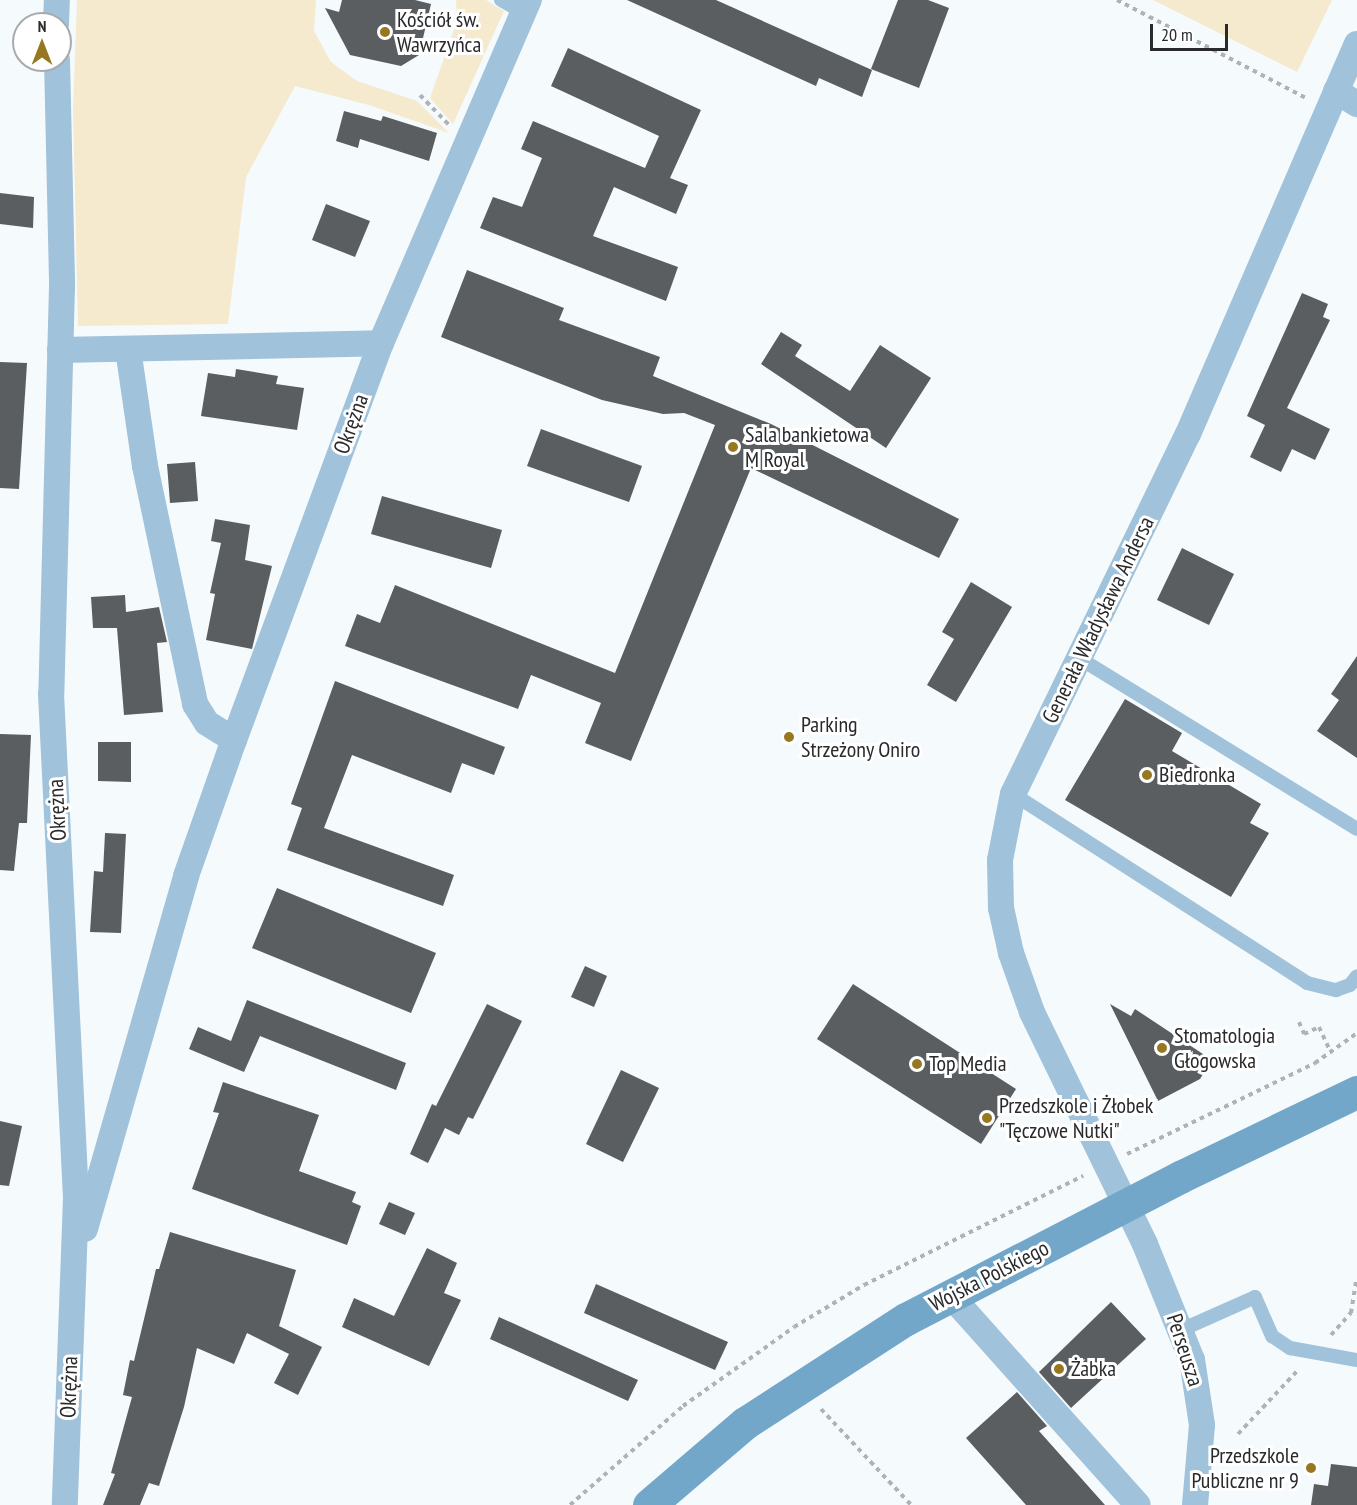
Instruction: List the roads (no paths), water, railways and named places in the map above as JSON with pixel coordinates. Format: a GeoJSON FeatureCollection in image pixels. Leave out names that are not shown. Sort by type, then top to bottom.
{"type":"FeatureCollection","features":[{"type":"Feature","properties":{"kind":"street","name":"Okrężna"},"geometry":{"type":"LineString","coordinates":[[74,1270],[186,876],[234,740],[381,344],[526,6]]}},
{"type":"Feature","properties":{"kind":"street","name":"Generała Władysława Andersa"},"geometry":{"type":"LineString","coordinates":[[1125,1205],[1032,1012],[1011,952],[1001,908],[1000,860],[1013,794],[1188,434],[1347,98],[1357,44]]}},
{"type":"Feature","properties":{"kind":"street","name":"Okrężna"},"geometry":{"type":"LineString","coordinates":[[57,72],[60,350],[51,694],[76,1197],[65,1505]]}},
{"type":"Feature","properties":{"kind":"street"},"geometry":{"type":"LineString","coordinates":[[60,350],[381,344]]}},
{"type":"Feature","properties":{"kind":"street"},"geometry":{"type":"LineString","coordinates":[[128,349],[145,466],[195,704],[207,723],[234,740]]}},
{"type":"Feature","properties":{"kind":"street","name":"Wojska Polskiego"},"geometry":{"type":"LineString","coordinates":[[649,1505],[754,1416],[828,1366],[951,1296],[1125,1205],[1357,1092]]}},
{"type":"Feature","properties":{"kind":"street","name":"Perseusza"},"geometry":{"type":"LineString","coordinates":[[1125,1205],[1192,1360],[1201,1404],[1201,1452],[1195,1505]]}},
{"type":"Feature","properties":{"kind":"street"},"geometry":{"type":"LineString","coordinates":[[951,1296],[1138,1505]]}},
{"type":"Feature","properties":{"kind":"lane"},"geometry":{"type":"LineString","coordinates":[[501,0],[526,6]]}},
{"type":"Feature","properties":{"kind":"lane"},"geometry":{"type":"LineString","coordinates":[[1079,658],[1357,829]]}},
{"type":"Feature","properties":{"kind":"lane"},"geometry":{"type":"LineString","coordinates":[[1013,794],[1307,983],[1336,990],[1350,985],[1357,976]]}},
{"type":"Feature","properties":{"kind":"lane"},"geometry":{"type":"LineString","coordinates":[[1180,1330],[1255,1297],[1272,1336],[1290,1348],[1357,1360]]}},
{"type":"Feature","properties":{"kind":"place","name":"Kościół św. Wawrzyńca"},"geometry":{"type":"Point","coordinates":[385,32]}},
{"type":"Feature","properties":{"kind":"place","name":"Sala bankietowa M Royal"},"geometry":{"type":"Point","coordinates":[733,447]}},
{"type":"Feature","properties":{"kind":"place","name":"Parking Strzeżony Oniro"},"geometry":{"type":"Point","coordinates":[789,737]}},
{"type":"Feature","properties":{"kind":"place","name":"Biedronka"},"geometry":{"type":"Point","coordinates":[1147,775]}},
{"type":"Feature","properties":{"kind":"place","name":"Stomatologia Głogowska"},"geometry":{"type":"Point","coordinates":[1162,1048]}},
{"type":"Feature","properties":{"kind":"place","name":"Top Media"},"geometry":{"type":"Point","coordinates":[917,1064]}},
{"type":"Feature","properties":{"kind":"place","name":"Przedszkole i Żłobek \"Tęczowe Nutki\""},"geometry":{"type":"Point","coordinates":[987,1118]}},
{"type":"Feature","properties":{"kind":"place","name":"Żabka"},"geometry":{"type":"Point","coordinates":[1059,1369]}},
{"type":"Feature","properties":{"kind":"place","name":"Przedszkole Publiczne nr 9"},"geometry":{"type":"Point","coordinates":[1311,1468]}}]}
